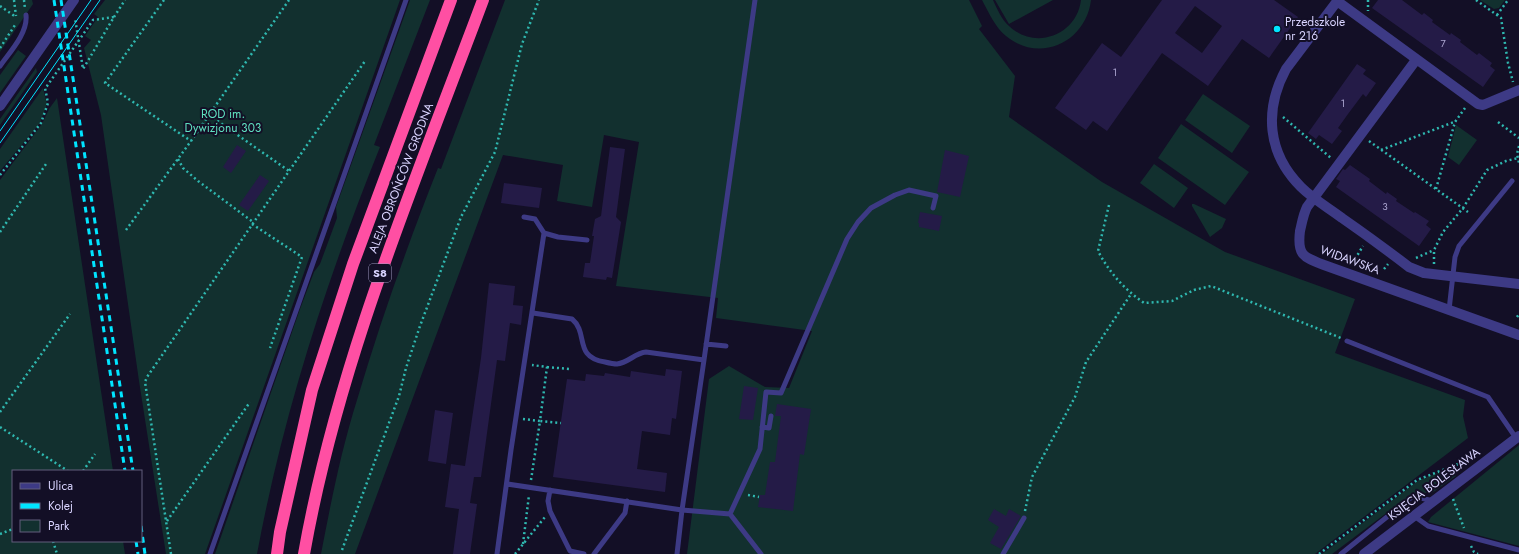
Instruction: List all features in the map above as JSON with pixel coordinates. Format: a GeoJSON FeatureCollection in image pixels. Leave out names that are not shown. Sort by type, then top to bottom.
{"type":"FeatureCollection","features":[{"type":"Feature","properties":{"kind":"highway","name":"ALEJA OBROŃCÓW GRODNA"},"geometry":{"type":"LineString","coordinates":[[276,554],[312,390],[352,264],[451,0]]}},
{"type":"Feature","properties":{"kind":"highway","name":"ALEJA OBROŃCÓW GRODNA"},"geometry":{"type":"LineString","coordinates":[[304,554],[309,524],[342,390],[379,276],[483,0]]}},
{"type":"Feature","properties":{"kind":"street"},"geometry":{"type":"LineString","coordinates":[[0,106],[74,0]]}},
{"type":"Feature","properties":{"kind":"street"},"geometry":{"type":"LineString","coordinates":[[1517,91],[1483,105],[1478,104],[1416,60],[1337,0],[1286,69],[1280,80],[1274,97],[1271,124],[1277,153],[1286,170],[1301,188],[1404,263],[1417,271],[1453,277],[1519,284]]}},
{"type":"Feature","properties":{"kind":"street","name":"WIDAWSKA"},"geometry":{"type":"LineString","coordinates":[[1416,60],[1314,197],[1303,215],[1298,243],[1299,250],[1310,259],[1324,265],[1519,335]]}},
{"type":"Feature","properties":{"kind":"street","name":"KSIĘCIA BOLESŁAWA"},"geometry":{"type":"LineString","coordinates":[[1364,554],[1517,437]]}},
{"type":"Feature","properties":{"kind":"lane"},"geometry":{"type":"LineString","coordinates":[[210,554],[406,0]]}},
{"type":"Feature","properties":{"kind":"lane"},"geometry":{"type":"LineString","coordinates":[[676,554],[755,0]]}},
{"type":"Feature","properties":{"kind":"lane"},"geometry":{"type":"LineString","coordinates":[[0,66],[22,32],[27,21],[26,15]]}},
{"type":"Feature","properties":{"kind":"lane"},"geometry":{"type":"LineString","coordinates":[[1449,310],[1455,257],[1459,246],[1512,181]]}},
{"type":"Feature","properties":{"kind":"lane"},"geometry":{"type":"LineString","coordinates":[[730,514],[760,449],[766,392],[781,393],[847,239],[858,222],[871,208],[908,190],[936,196],[933,208]]}},
{"type":"Feature","properties":{"kind":"lane"},"geometry":{"type":"LineString","coordinates":[[497,554],[544,233],[535,219],[524,217]]}},
{"type":"Feature","properties":{"kind":"lane"},"geometry":{"type":"LineString","coordinates":[[544,233],[558,237],[587,240]]}},
{"type":"Feature","properties":{"kind":"lane"},"geometry":{"type":"LineString","coordinates":[[533,313],[572,318],[577,325],[586,353],[596,361],[616,364],[623,363],[640,353],[646,352],[704,360]]}},
{"type":"Feature","properties":{"kind":"lane"},"geometry":{"type":"LineString","coordinates":[[1347,340],[1488,397],[1517,437]]}},
{"type":"Feature","properties":{"kind":"lane"},"geometry":{"type":"LineString","coordinates":[[706,344],[726,346]]}},
{"type":"Feature","properties":{"kind":"lane"},"geometry":{"type":"LineString","coordinates":[[762,427],[769,428],[771,416]]}},
{"type":"Feature","properties":{"kind":"lane"},"geometry":{"type":"LineString","coordinates":[[507,484],[682,510],[730,514],[761,554]]}},
{"type":"Feature","properties":{"kind":"lane"},"geometry":{"type":"LineString","coordinates":[[550,490],[548,501],[550,511],[570,551],[584,554]]}},
{"type":"Feature","properties":{"kind":"lane"},"geometry":{"type":"LineString","coordinates":[[1341,554],[1413,496],[1434,501]]}},
{"type":"Feature","properties":{"kind":"lane"},"geometry":{"type":"LineString","coordinates":[[594,554],[625,512],[627,502]]}},
{"type":"Feature","properties":{"kind":"lane"},"geometry":{"type":"LineString","coordinates":[[1414,516],[1428,526],[1519,550]]}},
{"type":"Feature","properties":{"kind":"lane"},"geometry":{"type":"LineString","coordinates":[[1003,554],[1024,518]]}},
{"type":"Feature","properties":{"kind":"path"},"geometry":{"type":"LineString","coordinates":[[0,48],[14,26],[17,17],[14,0]]}},
{"type":"Feature","properties":{"kind":"path"},"geometry":{"type":"LineString","coordinates":[[74,15],[83,69],[125,0]]}},
{"type":"Feature","properties":{"kind":"path"},"geometry":{"type":"LineString","coordinates":[[164,0],[106,83],[191,141]]}},
{"type":"Feature","properties":{"kind":"path"},"geometry":{"type":"LineString","coordinates":[[126,230],[191,141],[289,0]]}},
{"type":"Feature","properties":{"kind":"path"},"geometry":{"type":"LineString","coordinates":[[342,550],[399,396],[406,368],[420,326],[461,217],[495,152],[522,44],[539,0]]}},
{"type":"Feature","properties":{"kind":"path"},"geometry":{"type":"LineString","coordinates":[[1476,0],[1501,18],[1508,63],[1517,91]]}},
{"type":"Feature","properties":{"kind":"path"},"geometry":{"type":"LineString","coordinates":[[1497,15],[1508,0]]}},
{"type":"Feature","properties":{"kind":"path"},"geometry":{"type":"LineString","coordinates":[[0,6],[17,17]]}},
{"type":"Feature","properties":{"kind":"path"},"geometry":{"type":"LineString","coordinates":[[0,175],[41,123],[48,103],[45,88],[91,23],[94,20],[114,17]]}},
{"type":"Feature","properties":{"kind":"path"},"geometry":{"type":"LineString","coordinates":[[171,554],[145,382],[365,61]]}},
{"type":"Feature","properties":{"kind":"path"},"geometry":{"type":"LineString","coordinates":[[1436,189],[1454,122],[1471,99]]}},
{"type":"Feature","properties":{"kind":"path"},"geometry":{"type":"LineString","coordinates":[[1273,109],[1339,165]]}},
{"type":"Feature","properties":{"kind":"path"},"geometry":{"type":"LineString","coordinates":[[209,115],[289,171]]}},
{"type":"Feature","properties":{"kind":"path"},"geometry":{"type":"LineString","coordinates":[[1381,150],[1454,122]]}},
{"type":"Feature","properties":{"kind":"path"},"geometry":{"type":"LineString","coordinates":[[1498,122],[1519,138]]}},
{"type":"Feature","properties":{"kind":"path"},"geometry":{"type":"LineString","coordinates":[[1374,145],[1468,212]]}},
{"type":"Feature","properties":{"kind":"path"},"geometry":{"type":"LineString","coordinates":[[1519,146],[1517,154],[1519,162]]}},
{"type":"Feature","properties":{"kind":"path"},"geometry":{"type":"LineString","coordinates":[[1435,274],[1434,250],[1443,232],[1463,208],[1487,170],[1506,161],[1518,158]]}},
{"type":"Feature","properties":{"kind":"path"},"geometry":{"type":"LineString","coordinates":[[178,159],[183,168],[198,181],[253,223],[302,257],[270,348]]}},
{"type":"Feature","properties":{"kind":"path"},"geometry":{"type":"LineString","coordinates":[[0,232],[46,164]]}},
{"type":"Feature","properties":{"kind":"path"},"geometry":{"type":"LineString","coordinates":[[1110,205],[1098,251],[1107,268],[1131,294],[1144,303],[1172,301],[1194,290],[1211,286],[1340,338]]}},
{"type":"Feature","properties":{"kind":"path"},"geometry":{"type":"LineString","coordinates":[[1355,259],[1368,236]]}},
{"type":"Feature","properties":{"kind":"path"},"geometry":{"type":"LineString","coordinates":[[1404,263],[1434,250]]}},
{"type":"Feature","properties":{"kind":"path"},"geometry":{"type":"LineString","coordinates":[[1024,518],[1032,477],[1075,397],[1086,362],[1131,294]]}},
{"type":"Feature","properties":{"kind":"path"},"geometry":{"type":"LineString","coordinates":[[0,412],[70,314]]}},
{"type":"Feature","properties":{"kind":"path"},"geometry":{"type":"LineString","coordinates":[[525,364],[569,369]]}},
{"type":"Feature","properties":{"kind":"path"},"geometry":{"type":"LineString","coordinates":[[523,544],[548,366]]}},
{"type":"Feature","properties":{"kind":"path"},"geometry":{"type":"LineString","coordinates":[[167,521],[250,402]]}},
{"type":"Feature","properties":{"kind":"path"},"geometry":{"type":"LineString","coordinates":[[517,418],[561,424]]}},
{"type":"Feature","properties":{"kind":"path"},"geometry":{"type":"LineString","coordinates":[[0,427],[66,470]]}},
{"type":"Feature","properties":{"kind":"path"},"geometry":{"type":"LineString","coordinates":[[84,470],[95,454]]}},
{"type":"Feature","properties":{"kind":"path"},"geometry":{"type":"LineString","coordinates":[[1319,554],[1417,480],[1472,459]]}},
{"type":"Feature","properties":{"kind":"path"},"geometry":{"type":"LineString","coordinates":[[1454,465],[1463,478]]}},
{"type":"Feature","properties":{"kind":"path"},"geometry":{"type":"LineString","coordinates":[[1458,494],[1453,498],[1474,552],[1478,554]]}},
{"type":"Feature","properties":{"kind":"path"},"geometry":{"type":"LineString","coordinates":[[515,554],[550,511]]}},
{"type":"Feature","properties":{"kind":"path"},"geometry":{"type":"LineString","coordinates":[[0,534],[12,529]]}},
{"type":"Feature","properties":{"kind":"path"},"geometry":{"type":"LineString","coordinates":[[53,542],[57,554]]}},
{"type":"Feature","properties":{"kind":"green space"},"geometry":{"type":"Polygon","coordinates":[[[0,0],[32,0],[33,4],[0,52],[0,0]]]}},
{"type":"Feature","properties":{"kind":"green space","name":"ROD im. Dywizjonu 303"},"geometry":{"type":"Polygon","coordinates":[[[105,0],[400,0],[205,554],[166,554],[139,381],[101,115],[84,48],[91,40],[85,36],[98,17],[94,14],[105,0]]]}},
{"type":"Feature","properties":{"kind":"green space"},"geometry":{"type":"Polygon","coordinates":[[[410,0],[430,0],[374,145],[380,147],[342,247],[308,348],[280,450],[257,554],[215,554],[300,309],[314,272],[320,264],[337,218],[336,207],[410,0]]]}},
{"type":"Feature","properties":{"kind":"green space"},"geometry":{"type":"Polygon","coordinates":[[[505,0],[969,0],[982,26],[979,29],[1015,76],[1009,117],[1102,182],[1225,252],[1355,299],[1335,353],[1465,400],[1463,416],[1468,438],[1315,554],[687,554],[709,379],[729,366],[765,387],[789,388],[812,331],[716,318],[718,298],[616,286],[639,142],[604,135],[592,207],[557,201],[563,165],[503,155],[355,554],[321,554],[341,457],[351,419],[385,312],[405,254],[438,168],[441,169],[505,0]]]}},
{"type":"Feature","properties":{"kind":"green space"},"geometry":{"type":"Polygon","coordinates":[[[982,0],[993,0],[1004,21],[1019,33],[1031,37],[1042,38],[1053,36],[1063,30],[1072,22],[1078,12],[1081,0],[1091,0],[1087,15],[1080,27],[1071,37],[1059,44],[1047,48],[1033,48],[1019,44],[1006,36],[992,20],[982,0]]]}},
{"type":"Feature","properties":{"kind":"green space"},"geometry":{"type":"Polygon","coordinates":[[[995,0],[1053,0],[1009,24],[995,0]]]}},
{"type":"Feature","properties":{"kind":"green space"},"geometry":{"type":"Polygon","coordinates":[[[1480,0],[1505,0],[1499,8],[1494,9],[1480,0]]]}},
{"type":"Feature","properties":{"kind":"green space"},"geometry":{"type":"Polygon","coordinates":[[[18,50],[26,56],[0,93],[0,75],[18,50]]]}},
{"type":"Feature","properties":{"kind":"green space"},"geometry":{"type":"Polygon","coordinates":[[[36,68],[37,72],[0,125],[0,119],[36,68]]]}},
{"type":"Feature","properties":{"kind":"green space"},"geometry":{"type":"Polygon","coordinates":[[[43,88],[47,104],[40,123],[0,171],[0,149],[43,88]]]}},
{"type":"Feature","properties":{"kind":"green space"},"geometry":{"type":"Polygon","coordinates":[[[1203,94],[1250,126],[1232,153],[1185,120],[1203,94]]]}},
{"type":"Feature","properties":{"kind":"green space"},"geometry":{"type":"Polygon","coordinates":[[[57,98],[113,470],[12,470],[12,542],[123,542],[125,554],[0,554],[0,180],[42,124],[49,109],[57,98]]]}},
{"type":"Feature","properties":{"kind":"green space"},"geometry":{"type":"Polygon","coordinates":[[[1181,124],[1249,172],[1225,205],[1158,158],[1181,124]]]}},
{"type":"Feature","properties":{"kind":"green space"},"geometry":{"type":"Polygon","coordinates":[[[1456,125],[1477,140],[1459,165],[1448,157],[1456,125]]]}},
{"type":"Feature","properties":{"kind":"green space"},"geometry":{"type":"Polygon","coordinates":[[[1154,164],[1188,188],[1174,208],[1140,183],[1154,164]]]}},
{"type":"Feature","properties":{"kind":"green space"},"geometry":{"type":"Polygon","coordinates":[[[1192,204],[1226,219],[1222,228],[1210,237],[1192,204]]]}},
{"type":"Feature","properties":{"kind":"green space"},"geometry":{"type":"Polygon","coordinates":[[[1519,445],[1519,546],[1428,522],[1431,517],[1519,445]]]}},
{"type":"Feature","properties":{"kind":"green space"},"geometry":{"type":"Polygon","coordinates":[[[1451,468],[1456,476],[1432,493],[1413,493],[1332,554],[1322,554],[1419,480],[1451,468]]]}},
{"type":"Feature","properties":{"kind":"building"},"geometry":{"type":"Polygon","coordinates":[[[1162,0],[1274,0],[1298,17],[1269,58],[1242,39],[1208,86],[1162,53],[1107,131],[1093,121],[1086,130],[1055,108],[1102,43],[1121,57],[1162,0]],[[1195,6],[1175,33],[1202,53],[1222,26],[1195,6]]]}},
{"type":"Feature","properties":{"kind":"building"},"geometry":{"type":"Polygon","coordinates":[[[1378,0],[1402,0],[1422,15],[1424,13],[1433,20],[1432,22],[1450,35],[1451,33],[1461,40],[1460,42],[1477,55],[1479,53],[1492,63],[1490,66],[1495,70],[1483,87],[1372,8],[1378,0]]]}},
{"type":"Feature","properties":{"kind":"building"},"geometry":{"type":"Polygon","coordinates":[[[1357,64],[1366,70],[1363,74],[1376,83],[1366,97],[1363,94],[1348,114],[1338,128],[1342,131],[1332,144],[1319,135],[1316,139],[1308,133],[1357,64]]]}},
{"type":"Feature","properties":{"kind":"building"},"geometry":{"type":"Polygon","coordinates":[[[237,145],[246,151],[231,173],[223,167],[237,145]]]}},
{"type":"Feature","properties":{"kind":"building"},"geometry":{"type":"Polygon","coordinates":[[[610,147],[625,149],[616,217],[621,222],[612,278],[607,277],[606,280],[583,277],[585,263],[590,263],[595,219],[601,216],[610,147]]]}},
{"type":"Feature","properties":{"kind":"building"},"geometry":{"type":"Polygon","coordinates":[[[945,150],[969,156],[960,197],[937,192],[945,150]]]}},
{"type":"Feature","properties":{"kind":"building"},"geometry":{"type":"Polygon","coordinates":[[[1350,165],[1370,179],[1369,181],[1386,194],[1387,192],[1397,199],[1396,201],[1429,221],[1426,225],[1431,229],[1419,246],[1336,187],[1340,181],[1336,179],[1343,169],[1345,170],[1350,165]]]}},
{"type":"Feature","properties":{"kind":"building"},"geometry":{"type":"Polygon","coordinates":[[[260,175],[269,181],[248,211],[239,205],[260,175]]]}},
{"type":"Feature","properties":{"kind":"building"},"geometry":{"type":"Polygon","coordinates":[[[504,183],[542,188],[539,208],[501,203],[504,183]]]}},
{"type":"Feature","properties":{"kind":"building"},"geometry":{"type":"Polygon","coordinates":[[[920,212],[942,216],[939,231],[919,227],[918,223],[920,212]]]}},
{"type":"Feature","properties":{"kind":"building"},"geometry":{"type":"Polygon","coordinates":[[[489,283],[515,286],[513,305],[523,306],[521,325],[510,323],[505,361],[497,360],[481,477],[474,477],[470,503],[477,504],[470,554],[453,554],[459,509],[445,507],[451,464],[465,466],[481,358],[489,283]]]}},
{"type":"Feature","properties":{"kind":"building"},"geometry":{"type":"Polygon","coordinates":[[[666,369],[682,371],[676,419],[672,418],[670,435],[642,431],[637,469],[667,473],[665,492],[553,477],[567,379],[585,381],[586,374],[604,376],[605,373],[630,377],[631,371],[665,376],[666,369]]]}},
{"type":"Feature","properties":{"kind":"building"},"geometry":{"type":"Polygon","coordinates":[[[744,386],[758,388],[753,420],[739,419],[744,386]]]}},
{"type":"Feature","properties":{"kind":"building"},"geometry":{"type":"Polygon","coordinates":[[[777,404],[811,409],[804,455],[800,454],[793,511],[758,507],[760,495],[765,495],[770,462],[775,462],[781,416],[775,416],[777,404]]]}},
{"type":"Feature","properties":{"kind":"building"},"geometry":{"type":"Polygon","coordinates":[[[435,410],[453,413],[446,464],[428,461],[435,410]]]}},
{"type":"Feature","properties":{"kind":"building"},"geometry":{"type":"Polygon","coordinates":[[[994,509],[1006,516],[1009,509],[1021,516],[1001,549],[990,543],[999,527],[988,520],[994,509]]]}},
{"type":"Feature","properties":{"kind":"tram line"},"geometry":{"type":"LineString","coordinates":[[0,131],[91,0]]}},
{"type":"Feature","properties":{"kind":"tram line"},"geometry":{"type":"LineString","coordinates":[[0,143],[100,0]]}},
{"type":"Feature","properties":{"kind":"railway"},"geometry":{"type":"LineString","coordinates":[[54,0],[125,470]]}},
{"type":"Feature","properties":{"kind":"railway"},"geometry":{"type":"LineString","coordinates":[[61,0],[133,470]]}},
{"type":"Feature","properties":{"kind":"railway"},"geometry":{"type":"LineString","coordinates":[[142,533],[145,554]]}},
{"type":"Feature","properties":{"kind":"railway"},"geometry":{"type":"LineString","coordinates":[[136,542],[138,554]]}},
{"type":"Feature","properties":{"kind":"place","name":"Przedszkole nr 216"},"geometry":{"type":"Point","coordinates":[1277,29]}}]}
